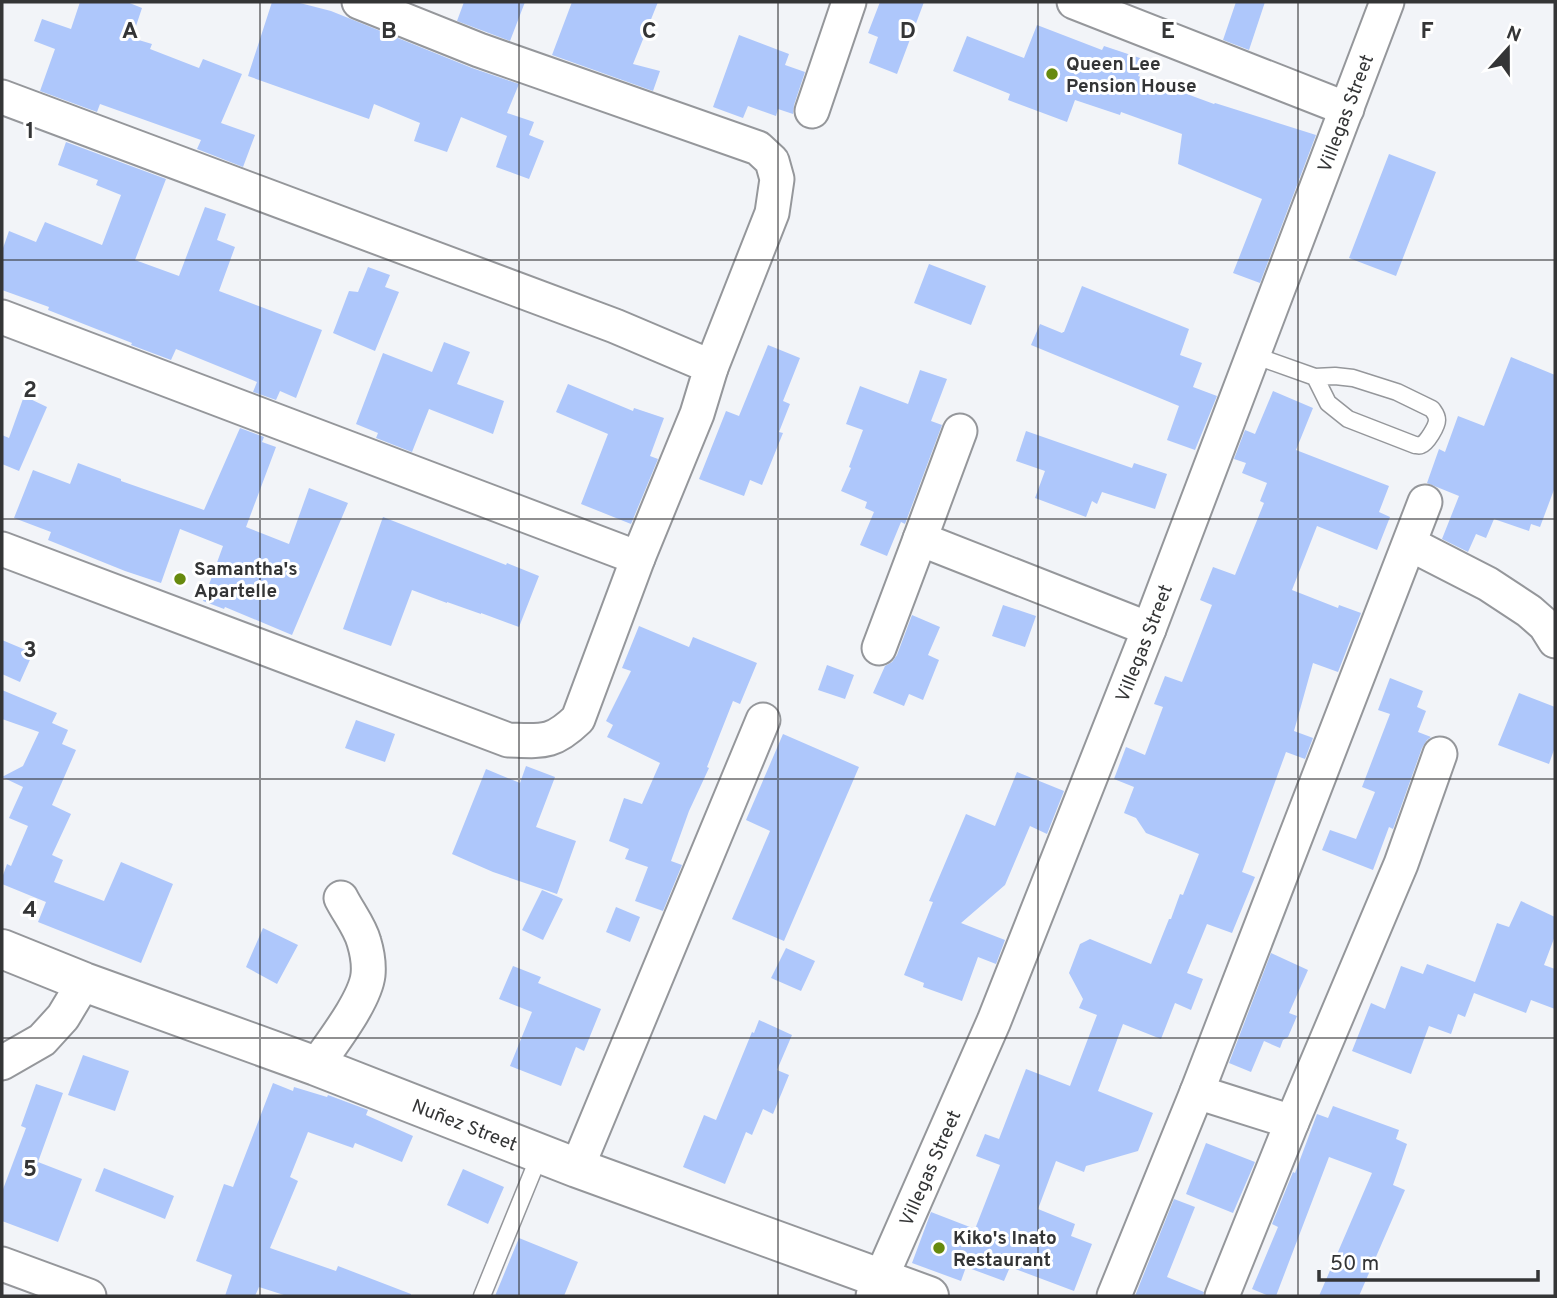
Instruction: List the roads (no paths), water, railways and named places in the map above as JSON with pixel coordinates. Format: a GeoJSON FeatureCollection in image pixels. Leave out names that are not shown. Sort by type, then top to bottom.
{"type":"FeatureCollection","features":[{"type":"Feature","properties":{"kind":"street"},"geometry":{"type":"LineString","coordinates":[[2,549],[508,740],[551,739],[562,734],[578,719],[772,213],[777,179],[772,161],[758,148],[479,50],[359,2]]}},
{"type":"Feature","properties":{"kind":"street"},"geometry":{"type":"LineString","coordinates":[[812,111],[849,2]]}},
{"type":"Feature","properties":{"kind":"street"},"geometry":{"type":"LineString","coordinates":[[1074,2],[1347,109]]}},
{"type":"Feature","properties":{"kind":"street","name":"Villegas Street"},"geometry":{"type":"LineString","coordinates":[[877,1287],[995,1021],[1149,629],[1387,2]]}},
{"type":"Feature","properties":{"kind":"street"},"geometry":{"type":"LineString","coordinates":[[2,97],[615,326],[711,368]]}},
{"type":"Feature","properties":{"kind":"street"},"geometry":{"type":"LineString","coordinates":[[2,317],[638,558]]}},
{"type":"Feature","properties":{"kind":"street"},"geometry":{"type":"LineString","coordinates":[[879,648],[960,431]]}},
{"type":"Feature","properties":{"kind":"street"},"geometry":{"type":"LineString","coordinates":[[1114,1296],[1197,1092],[1425,502]]}},
{"type":"Feature","properties":{"kind":"street"},"geometry":{"type":"LineString","coordinates":[[920,539],[1149,629]]}},
{"type":"Feature","properties":{"kind":"street"},"geometry":{"type":"LineString","coordinates":[[1410,544],[1488,584],[1529,611],[1545,625],[1555,641]]}},
{"type":"Feature","properties":{"kind":"street"},"geometry":{"type":"LineString","coordinates":[[577,1168],[764,720]]}},
{"type":"Feature","properties":{"kind":"street"},"geometry":{"type":"LineString","coordinates":[[1222,1296],[1401,864],[1440,754]]}},
{"type":"Feature","properties":{"kind":"street"},"geometry":{"type":"LineString","coordinates":[[316,1066],[349,1017],[368,975],[364,939],[341,898]]}},
{"type":"Feature","properties":{"kind":"street","name":"Nuñez Street"},"geometry":{"type":"LineString","coordinates":[[2,949],[84,982],[316,1066],[877,1287],[929,1296]]}},
{"type":"Feature","properties":{"kind":"street"},"geometry":{"type":"LineString","coordinates":[[2,1063],[41,1040],[63,1017],[84,982]]}},
{"type":"Feature","properties":{"kind":"street"},"geometry":{"type":"LineString","coordinates":[[1197,1092],[1292,1122]]}},
{"type":"Feature","properties":{"kind":"street"},"geometry":{"type":"LineString","coordinates":[[2,1264],[89,1296]]}},
{"type":"Feature","properties":{"kind":"lane"},"geometry":{"type":"LineString","coordinates":[[1253,355],[1315,377],[1353,378],[1396,392],[1432,409],[1437,420],[1432,433],[1425,443],[1415,445],[1348,419],[1328,403],[1315,377]]}},
{"type":"Feature","properties":{"kind":"lane"},"geometry":{"type":"LineString","coordinates":[[482,1296],[540,1154]]}},
{"type":"Feature","properties":{"kind":"place","name":"Queen Lee Pension House"},"geometry":{"type":"Point","coordinates":[1052,74]}},
{"type":"Feature","properties":{"kind":"place","name":"Samantha's Apartelle"},"geometry":{"type":"Point","coordinates":[180,579]}},
{"type":"Feature","properties":{"kind":"place","name":"Kiko's Inato Restaurant"},"geometry":{"type":"Point","coordinates":[939,1248]}}]}
